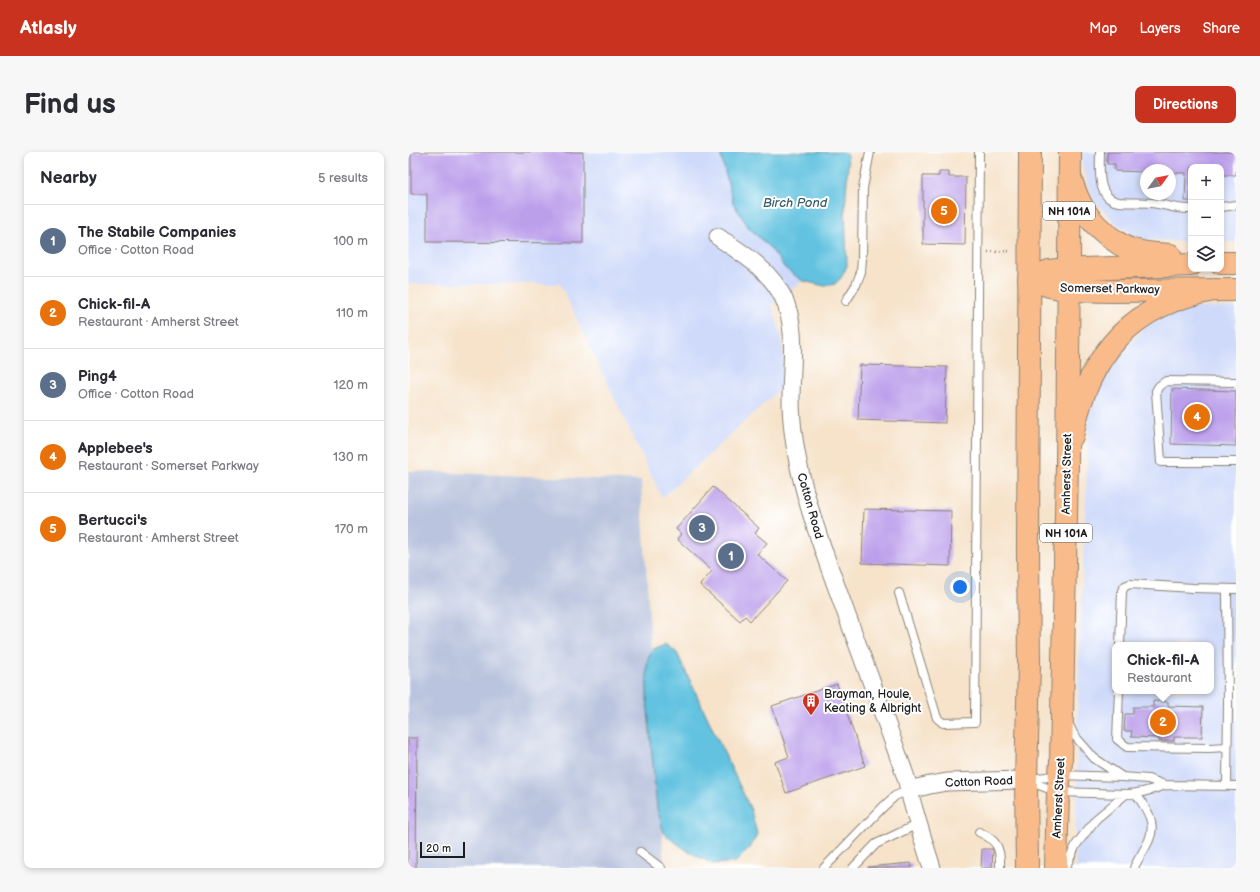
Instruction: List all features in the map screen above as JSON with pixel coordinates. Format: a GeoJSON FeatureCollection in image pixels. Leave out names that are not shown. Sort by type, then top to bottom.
{"type":"FeatureCollection","features":[{"type":"Feature","properties":{"kind":"main road","name":"NH 101A"},"geometry":{"type":"LineString","coordinates":[[1027,868],[1026,780],[1029,666],[1028,550],[1030,152]]}},
{"type":"Feature","properties":{"kind":"main road","name":"Amherst Street"},"geometry":{"type":"LineString","coordinates":[[1056,868],[1061,762],[1067,465],[1070,152]]}},
{"type":"Feature","properties":{"kind":"main road"},"geometry":{"type":"LineString","coordinates":[[1070,176],[1077,197],[1090,220],[1104,233],[1121,245],[1141,252],[1188,258]]}},
{"type":"Feature","properties":{"kind":"main road"},"geometry":{"type":"LineString","coordinates":[[1224,263],[1236,263]]}},
{"type":"Feature","properties":{"kind":"main road","name":"Somerset Parkway"},"geometry":{"type":"LineString","coordinates":[[1069,279],[1188,265]]}},
{"type":"Feature","properties":{"kind":"main road","name":"Somerset Parkway"},"geometry":{"type":"LineString","coordinates":[[1029,279],[1049,271],[1069,279],[1109,291],[1225,290]]}},
{"type":"Feature","properties":{"kind":"main road"},"geometry":{"type":"LineString","coordinates":[[1067,465],[1075,423],[1085,390],[1095,368],[1112,344],[1131,324],[1156,308],[1188,295],[1225,290]]}},
{"type":"Feature","properties":{"kind":"street","name":"Cotton Road"},"geometry":{"type":"LineString","coordinates":[[718,237],[763,270],[774,283],[783,298],[790,319],[793,347],[791,400],[792,418],[803,485],[816,529],[905,774],[918,824],[932,868]]}},
{"type":"Feature","properties":{"kind":"street","name":"Cotton Road"},"geometry":{"type":"LineString","coordinates":[[909,790],[947,782],[1026,780]]}},
{"type":"Feature","properties":{"kind":"lane"},"geometry":{"type":"LineString","coordinates":[[846,301],[856,285],[861,272],[863,188],[870,152]]}},
{"type":"Feature","properties":{"kind":"lane"},"geometry":{"type":"LineString","coordinates":[[899,592],[937,718],[943,723],[974,722],[979,152]]}},
{"type":"Feature","properties":{"kind":"lane"},"geometry":{"type":"LineString","coordinates":[[1100,152],[1101,183],[1104,193],[1111,200],[1118,202],[1151,203],[1184,210],[1188,209]]}},
{"type":"Feature","properties":{"kind":"lane"},"geometry":{"type":"LineString","coordinates":[[1224,207],[1236,205]]}},
{"type":"Feature","properties":{"kind":"lane"},"geometry":{"type":"LineString","coordinates":[[1236,382],[1166,381],[1159,386],[1156,391],[1161,462],[1236,462]]}},
{"type":"Feature","properties":{"kind":"lane"},"geometry":{"type":"LineString","coordinates":[[1120,642],[1122,591],[1125,586],[1130,584],[1236,589]]}},
{"type":"Feature","properties":{"kind":"lane"},"geometry":{"type":"LineString","coordinates":[[1227,588],[1227,786]]}},
{"type":"Feature","properties":{"kind":"lane"},"geometry":{"type":"LineString","coordinates":[[1119,694],[1117,739],[1127,748],[1227,747]]}},
{"type":"Feature","properties":{"kind":"lane"},"geometry":{"type":"LineString","coordinates":[[1062,713],[1074,735],[1094,758],[1122,777]]}},
{"type":"Feature","properties":{"kind":"lane"},"geometry":{"type":"LineString","coordinates":[[1026,780],[1059,783],[1122,777],[1148,779],[1165,785],[1236,786]]}},
{"type":"Feature","properties":{"kind":"lane"},"geometry":{"type":"LineString","coordinates":[[1026,780],[1059,783],[1126,794],[1136,794],[1150,791],[1165,785]]}},
{"type":"Feature","properties":{"kind":"lane"},"geometry":{"type":"LineString","coordinates":[[824,868],[882,807],[895,796],[909,790]]}},
{"type":"Feature","properties":{"kind":"lane"},"geometry":{"type":"LineString","coordinates":[[1065,868],[1076,845],[1096,819],[1126,794]]}},
{"type":"Feature","properties":{"kind":"lane"},"geometry":{"type":"LineString","coordinates":[[1134,868],[1149,841],[1152,824],[1149,814],[1136,794]]}},
{"type":"Feature","properties":{"kind":"lane"},"geometry":{"type":"LineString","coordinates":[[853,868],[876,844],[918,824]]}},
{"type":"Feature","properties":{"kind":"lane"},"geometry":{"type":"LineString","coordinates":[[979,832],[990,837],[996,842],[999,851],[1000,868]]}},
{"type":"Feature","properties":{"kind":"lane"},"geometry":{"type":"LineString","coordinates":[[640,852],[658,867]]}},
{"type":"Feature","properties":{"kind":"path"},"geometry":{"type":"LineString","coordinates":[[978,256],[987,252],[1014,251]]}},
{"type":"Feature","properties":{"kind":"shaded area"},"geometry":{"type":"Polygon","coordinates":[[[408,152],[720,152],[733,203],[749,228],[771,249],[785,268],[803,281],[772,305],[782,338],[784,363],[782,387],[662,498],[560,284],[408,284],[408,152]]]}},
{"type":"Feature","properties":{"kind":"shaded area"},"geometry":{"type":"Polygon","coordinates":[[[1081,152],[1236,152],[1236,242],[1224,242],[1224,164],[1188,164],[1188,242],[1142,239],[1116,224],[1093,200],[1081,161],[1081,152]]]}},
{"type":"Feature","properties":{"kind":"shaded area"},"geometry":{"type":"Polygon","coordinates":[[[1236,307],[1236,868],[1075,868],[1078,687],[1089,414],[1096,390],[1109,369],[1145,327],[1165,315],[1196,308],[1236,307]]]}},
{"type":"Feature","properties":{"kind":"shaded area"},"geometry":{"type":"Polygon","coordinates":[[[408,471],[641,481],[664,868],[408,868],[408,471]]]}},
{"type":"Feature","properties":{"kind":"water","name":"Birch Pond"},"geometry":{"type":"Polygon","coordinates":[[[720,152],[843,152],[847,154],[848,165],[845,209],[847,266],[841,278],[835,284],[825,286],[803,281],[785,268],[771,249],[749,228],[733,203],[720,152]]]}},
{"type":"Feature","properties":{"kind":"water"},"geometry":{"type":"Polygon","coordinates":[[[666,644],[677,653],[751,810],[757,834],[750,848],[736,862],[713,864],[689,852],[664,834],[657,808],[647,698],[647,661],[653,649],[666,644]]]}},
{"type":"Feature","properties":{"kind":"building"},"geometry":{"type":"Polygon","coordinates":[[[411,152],[583,152],[583,243],[427,242],[427,194],[411,194],[411,152]]]}},
{"type":"Feature","properties":{"kind":"building"},"geometry":{"type":"Polygon","coordinates":[[[1107,152],[1236,152],[1236,175],[1224,175],[1224,164],[1188,164],[1188,201],[1185,201],[1186,173],[1176,173],[1176,164],[1140,164],[1140,172],[1115,171],[1115,164],[1107,164],[1107,152]]]}},
{"type":"Feature","properties":{"kind":"building"},"geometry":{"type":"Polygon","coordinates":[[[939,172],[949,172],[949,177],[966,177],[965,245],[923,244],[923,176],[939,176],[939,172]]]}},
{"type":"Feature","properties":{"kind":"building"},"geometry":{"type":"Polygon","coordinates":[[[860,365],[947,367],[945,423],[858,420],[860,365]]]}},
{"type":"Feature","properties":{"kind":"building"},"geometry":{"type":"Polygon","coordinates":[[[1172,389],[1236,391],[1236,446],[1171,444],[1172,389]]]}},
{"type":"Feature","properties":{"kind":"building"},"geometry":{"type":"Polygon","coordinates":[[[713,487],[759,528],[755,533],[767,543],[757,554],[787,581],[750,621],[745,616],[740,621],[700,585],[712,571],[677,539],[681,534],[676,529],[713,487]]]}},
{"type":"Feature","properties":{"kind":"building"},"geometry":{"type":"Polygon","coordinates":[[[864,509],[951,511],[950,566],[862,563],[864,509]]]}},
{"type":"Feature","properties":{"kind":"building"},"geometry":{"type":"Polygon","coordinates":[[[837,684],[865,766],[786,793],[775,762],[789,757],[772,706],[837,684]]]}},
{"type":"Feature","properties":{"kind":"building"},"geometry":{"type":"Polygon","coordinates":[[[1153,701],[1168,702],[1168,706],[1203,707],[1202,737],[1174,737],[1174,741],[1159,741],[1159,738],[1131,737],[1132,731],[1124,731],[1125,714],[1133,714],[1133,707],[1153,707],[1153,701]]]}},
{"type":"Feature","properties":{"kind":"building"},"geometry":{"type":"Polygon","coordinates":[[[408,738],[417,738],[416,868],[408,868],[408,738]]]}},
{"type":"Feature","properties":{"kind":"building"},"geometry":{"type":"Polygon","coordinates":[[[982,849],[993,849],[992,868],[981,868],[982,849]]]}},
{"type":"Feature","properties":{"kind":"building"},"geometry":{"type":"Polygon","coordinates":[[[911,863],[912,868],[868,868],[868,867],[911,863]]]}},
{"type":"Feature","properties":{"kind":"place","name":"Bertucci's"},"geometry":{"type":"Point","coordinates":[944,211]}},
{"type":"Feature","properties":{"kind":"place","name":"Applebee's"},"geometry":{"type":"Point","coordinates":[1197,417]}},
{"type":"Feature","properties":{"kind":"place","name":"Ping4"},"geometry":{"type":"Point","coordinates":[702,528]}},
{"type":"Feature","properties":{"kind":"place","name":"The Stabile Companies"},"geometry":{"type":"Point","coordinates":[731,556]}},
{"type":"Feature","properties":{"kind":"place","name":"Brayman, Houle, Keating & Albright"},"geometry":{"type":"Point","coordinates":[811,716]}},
{"type":"Feature","properties":{"kind":"place","name":"Chick-fil-A"},"geometry":{"type":"Point","coordinates":[1163,722]}}]}
